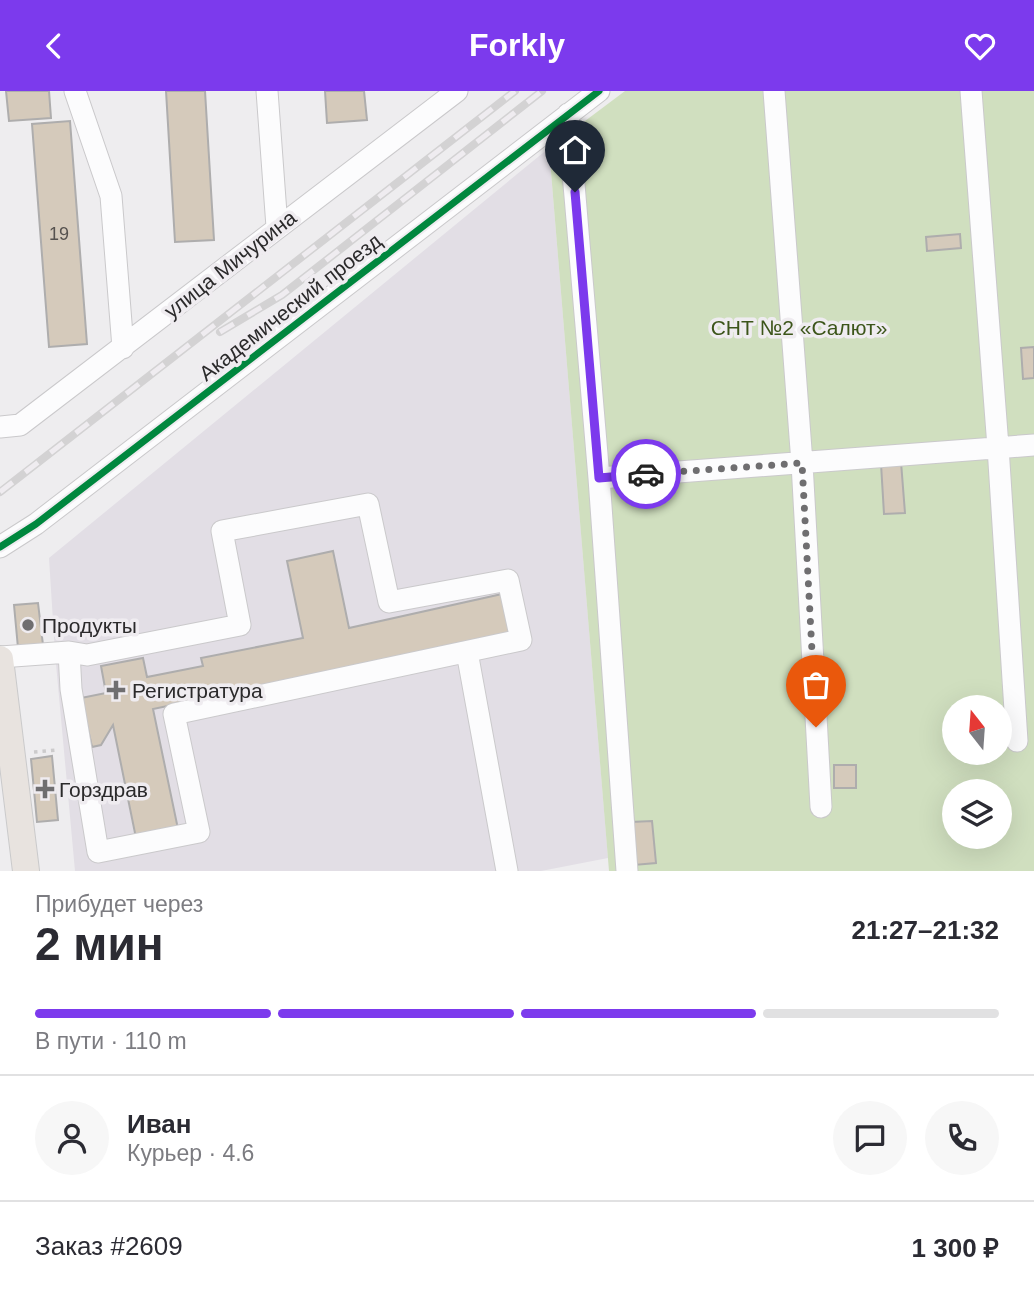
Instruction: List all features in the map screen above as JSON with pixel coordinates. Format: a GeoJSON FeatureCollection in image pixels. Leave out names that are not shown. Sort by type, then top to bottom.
{"type":"FeatureCollection","features":[{"type":"Feature","properties":{"kind":"main road"},"geometry":{"type":"LineString","coordinates":[[0,658],[26,871]]}},
{"type":"Feature","properties":{"kind":"street"},"geometry":{"type":"LineString","coordinates":[[75,91],[110,196],[123,348]]}},
{"type":"Feature","properties":{"kind":"street"},"geometry":{"type":"LineString","coordinates":[[267,91],[277,227]]}},
{"type":"Feature","properties":{"kind":"street","name":"Академический проезд"},"geometry":{"type":"LineString","coordinates":[[0,547],[36,524],[599,91]]}},
{"type":"Feature","properties":{"kind":"street"},"geometry":{"type":"LineString","coordinates":[[774,91],[802,463],[821,807]]}},
{"type":"Feature","properties":{"kind":"street"},"geometry":{"type":"LineString","coordinates":[[971,91],[1017,741]]}},
{"type":"Feature","properties":{"kind":"street","name":"улица Мичурина"},"geometry":{"type":"LineString","coordinates":[[0,427],[20,425],[455,92]]}},
{"type":"Feature","properties":{"kind":"street"},"geometry":{"type":"LineString","coordinates":[[568,114],[599,478],[627,871]]}},
{"type":"Feature","properties":{"kind":"street"},"geometry":{"type":"LineString","coordinates":[[599,478],[1034,445]]}},
{"type":"Feature","properties":{"kind":"street"},"geometry":{"type":"LineString","coordinates":[[0,658],[69,652],[87,655],[240,625],[222,531],[368,504],[389,602],[508,580],[521,641],[174,714],[199,832],[98,852],[71,689],[69,652]]}},
{"type":"Feature","properties":{"kind":"street"},"geometry":{"type":"LineString","coordinates":[[467,652],[508,871]]}},
{"type":"Feature","properties":{"kind":"shaded area"},"geometry":{"type":"Polygon","coordinates":[[[549,148],[608,858],[541,871],[75,871],[49,558],[549,148]],[[333,552],[287,561],[303,638],[201,658],[203,666],[147,677],[143,658],[101,666],[106,693],[81,699],[92,747],[101,745],[113,725],[135,838],[153,709],[349,628],[333,552]]]}},
{"type":"Feature","properties":{"kind":"green space","name":"СНТ №2 «Салют»"},"geometry":{"type":"Polygon","coordinates":[[[625,91],[1034,91],[1034,871],[609,871],[549,148],[625,91]]]}},
{"type":"Feature","properties":{"kind":"building"},"geometry":{"type":"Polygon","coordinates":[[[6,91],[49,91],[51,118],[9,121],[6,91]]]}},
{"type":"Feature","properties":{"kind":"building"},"geometry":{"type":"Polygon","coordinates":[[[166,91],[205,91],[214,240],[175,242],[166,91]]]}},
{"type":"Feature","properties":{"kind":"building"},"geometry":{"type":"Polygon","coordinates":[[[325,91],[364,91],[367,120],[327,123],[325,91]]]}},
{"type":"Feature","properties":{"kind":"building"},"geometry":{"type":"Polygon","coordinates":[[[70,121],[87,344],[49,347],[32,124],[70,121]]]}},
{"type":"Feature","properties":{"kind":"building"},"geometry":{"type":"Polygon","coordinates":[[[960,234],[961,248],[927,251],[926,237],[960,234]]]}},
{"type":"Feature","properties":{"kind":"building"},"geometry":{"type":"Polygon","coordinates":[[[1034,347],[1034,378],[1023,379],[1021,348],[1034,347]]]}},
{"type":"Feature","properties":{"kind":"building"},"geometry":{"type":"Polygon","coordinates":[[[901,462],[905,513],[884,514],[881,464],[901,462]]]}},
{"type":"Feature","properties":{"kind":"building"},"geometry":{"type":"Polygon","coordinates":[[[333,551],[349,628],[502,594],[511,634],[153,709],[178,829],[136,838],[113,725],[101,745],[92,747],[81,698],[106,693],[101,666],[143,658],[147,677],[203,666],[201,658],[303,638],[287,561],[333,551]]]}},
{"type":"Feature","properties":{"kind":"building","name":"Продукты"},"geometry":{"type":"Polygon","coordinates":[[[38,603],[43,645],[18,648],[14,605],[38,603]]]}},
{"type":"Feature","properties":{"kind":"building","name":"Горздрав"},"geometry":{"type":"Polygon","coordinates":[[[52,756],[58,820],[37,822],[31,759],[52,756]]]}},
{"type":"Feature","properties":{"kind":"building"},"geometry":{"type":"Polygon","coordinates":[[[834,765],[856,765],[856,788],[834,788],[834,765]]]}},
{"type":"Feature","properties":{"kind":"building"},"geometry":{"type":"Polygon","coordinates":[[[652,821],[656,863],[634,865],[631,822],[652,821]]]}},
{"type":"Feature","properties":{"kind":"railway"},"geometry":{"type":"LineString","coordinates":[[0,492],[515,91]]}},
{"type":"Feature","properties":{"kind":"railway"},"geometry":{"type":"LineString","coordinates":[[220,332],[282,295],[542,91]]}},
{"type":"Feature","properties":{"kind":"cycle path"},"geometry":{"type":"LineString","coordinates":[[0,547],[36,524],[599,91]]}},
{"type":"Feature","properties":{"kind":"way so far"},"geometry":{"type":"LineString","coordinates":[[646,474],[802,463],[816,727]]}},
{"type":"Feature","properties":{"kind":"place","name":"Продукты"},"geometry":{"type":"Point","coordinates":[28,625]}},
{"type":"Feature","properties":{"kind":"place","name":"Регистратура"},"geometry":{"type":"Point","coordinates":[116,690]}},
{"type":"Feature","properties":{"kind":"place","name":"Горздрав"},"geometry":{"type":"Point","coordinates":[45,789]}},
{"type":"Feature","properties":{"kind":"route"},"geometry":{"type":"LineString","coordinates":[[575,192],[599,478],[646,474]]}}]}
